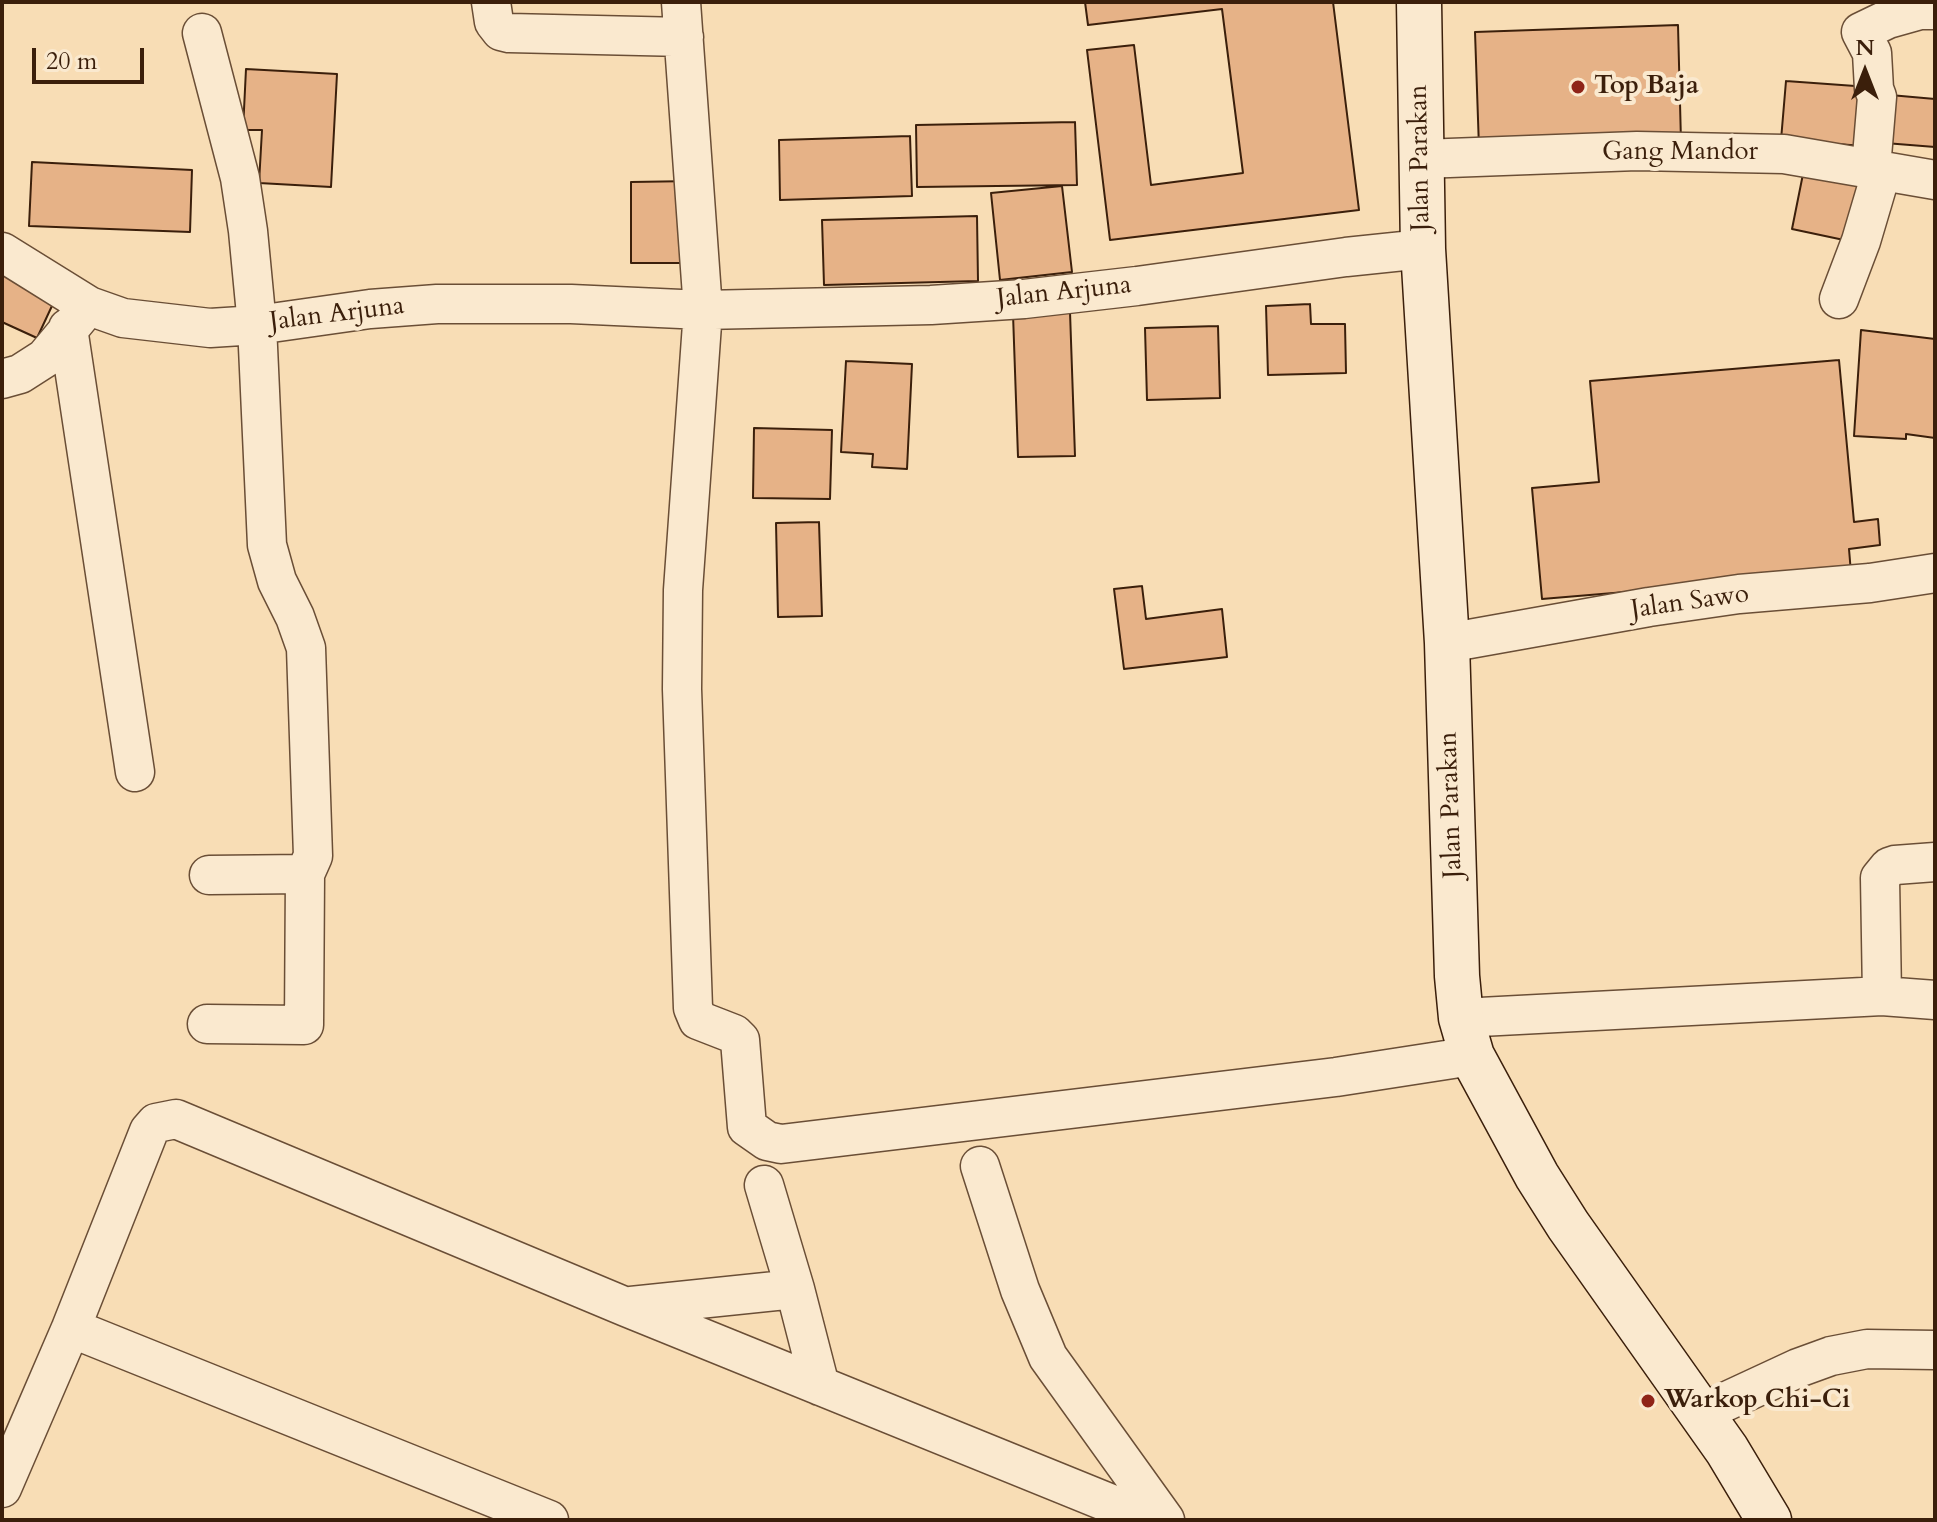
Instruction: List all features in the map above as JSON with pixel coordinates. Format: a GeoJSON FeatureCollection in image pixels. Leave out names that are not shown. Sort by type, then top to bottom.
{"type":"FeatureCollection","features":[{"type":"Feature","properties":{"kind":"street"},"geometry":{"type":"LineString","coordinates":[[491,2],[494,22],[501,31],[509,33],[682,20],[703,310],[683,590],[682,675],[693,1008],[698,1020],[734,1034],[740,1040],[747,1127],[767,1141],[781,1144],[1336,1077],[1466,1037],[1882,996],[1935,1000]]}},
{"type":"Feature","properties":{"kind":"street","name":"Jalan Parakan"},"geometry":{"type":"LineString","coordinates":[[1419,2],[1423,249],[1447,643],[1457,976],[1466,1037],[1537,1176],[1568,1225],[1727,1450],[1769,1520]]}},
{"type":"Feature","properties":{"kind":"street"},"geometry":{"type":"LineString","coordinates":[[1839,299],[1861,241],[1876,169],[1877,97],[1872,53],[1861,32],[1888,19],[1920,10],[1935,10]]}},
{"type":"Feature","properties":{"kind":"street"},"geometry":{"type":"LineString","coordinates":[[202,33],[240,178],[257,325],[267,545],[277,581],[306,648],[313,856],[305,874],[305,1024],[301,1027],[207,1024]]}},
{"type":"Feature","properties":{"kind":"street","name":"Gang Mandor"},"geometry":{"type":"LineString","coordinates":[[1422,159],[1637,151],[1784,154],[1935,180]]}},
{"type":"Feature","properties":{"kind":"street","name":"Jalan Arjuna"},"geometry":{"type":"LineString","coordinates":[[2,252],[79,317],[123,318],[210,328],[437,304],[571,304],[703,310],[931,305],[1024,299],[1423,249]]}},
{"type":"Feature","properties":{"kind":"street"},"geometry":{"type":"LineString","coordinates":[[2,379],[20,374],[45,358],[79,317]]}},
{"type":"Feature","properties":{"kind":"street"},"geometry":{"type":"LineString","coordinates":[[79,317],[135,772]]}},
{"type":"Feature","properties":{"kind":"street","name":"Jalan Sawo"},"geometry":{"type":"LineString","coordinates":[[1447,643],[1739,594],[1870,583],[1935,573]]}},
{"type":"Feature","properties":{"kind":"street"},"geometry":{"type":"LineString","coordinates":[[1882,996],[1880,878],[1889,867],[1895,865],[1935,862]]}},
{"type":"Feature","properties":{"kind":"street"},"geometry":{"type":"LineString","coordinates":[[209,875],[305,874]]}},
{"type":"Feature","properties":{"kind":"street"},"geometry":{"type":"LineString","coordinates":[[2,1488],[71,1328],[149,1131],[156,1123],[176,1119],[626,1307],[1151,1520]]}},
{"type":"Feature","properties":{"kind":"street"},"geometry":{"type":"LineString","coordinates":[[980,1166],[1020,1290],[1048,1357],[1165,1520]]}},
{"type":"Feature","properties":{"kind":"street"},"geometry":{"type":"LineString","coordinates":[[764,1185],[820,1386]]}},
{"type":"Feature","properties":{"kind":"street"},"geometry":{"type":"LineString","coordinates":[[626,1307],[795,1289]]}},
{"type":"Feature","properties":{"kind":"street"},"geometry":{"type":"LineString","coordinates":[[71,1328],[549,1520]]}},
{"type":"Feature","properties":{"kind":"street"},"geometry":{"type":"LineString","coordinates":[[1701,1413],[1798,1368],[1847,1352],[1867,1349],[1935,1350]]}},
{"type":"Feature","properties":{"kind":"building"},"geometry":{"type":"Polygon","coordinates":[[[1085,2],[1333,2],[1359,210],[1110,240],[1087,50],[1134,45],[1151,185],[1243,173],[1222,9],[1088,25],[1085,2]]]}},
{"type":"Feature","properties":{"kind":"building","name":"Top Baja"},"geometry":{"type":"Polygon","coordinates":[[[1678,25],[1681,142],[1479,148],[1475,32],[1678,25]]]}},
{"type":"Feature","properties":{"kind":"building"},"geometry":{"type":"Polygon","coordinates":[[[246,69],[337,74],[331,187],[259,183],[262,130],[243,130],[246,69]]]}},
{"type":"Feature","properties":{"kind":"building"},"geometry":{"type":"Polygon","coordinates":[[[1786,81],[1869,87],[1864,146],[1781,140],[1786,81]]]}},
{"type":"Feature","properties":{"kind":"building"},"geometry":{"type":"Polygon","coordinates":[[[1890,95],[1935,99],[1935,147],[1885,143],[1890,95]]]}},
{"type":"Feature","properties":{"kind":"building"},"geometry":{"type":"Polygon","coordinates":[[[1075,122],[1077,185],[917,187],[916,125],[1075,122]]]}},
{"type":"Feature","properties":{"kind":"building"},"geometry":{"type":"Polygon","coordinates":[[[910,136],[912,196],[780,200],[779,140],[910,136]]]}},
{"type":"Feature","properties":{"kind":"building"},"geometry":{"type":"Polygon","coordinates":[[[32,162],[192,170],[190,232],[29,226],[32,162]]]}},
{"type":"Feature","properties":{"kind":"building"},"geometry":{"type":"Polygon","coordinates":[[[1805,164],[1871,177],[1858,243],[1792,229],[1805,164]]]}},
{"type":"Feature","properties":{"kind":"building"},"geometry":{"type":"Polygon","coordinates":[[[694,181],[695,263],[631,263],[631,182],[694,181]]]}},
{"type":"Feature","properties":{"kind":"building"},"geometry":{"type":"Polygon","coordinates":[[[1062,186],[1072,272],[1000,280],[991,193],[1062,186]]]}},
{"type":"Feature","properties":{"kind":"building"},"geometry":{"type":"Polygon","coordinates":[[[977,216],[978,281],[824,285],[822,220],[977,216]]]}},
{"type":"Feature","properties":{"kind":"building"},"geometry":{"type":"Polygon","coordinates":[[[2,267],[58,293],[37,338],[2,322],[2,267]]]}},
{"type":"Feature","properties":{"kind":"building"},"geometry":{"type":"Polygon","coordinates":[[[1310,304],[1311,324],[1345,324],[1346,373],[1268,375],[1266,306],[1310,304]]]}},
{"type":"Feature","properties":{"kind":"building"},"geometry":{"type":"Polygon","coordinates":[[[1070,312],[1075,456],[1018,457],[1013,314],[1070,312]]]}},
{"type":"Feature","properties":{"kind":"building"},"geometry":{"type":"Polygon","coordinates":[[[1218,326],[1220,398],[1147,400],[1145,328],[1218,326]]]}},
{"type":"Feature","properties":{"kind":"building"},"geometry":{"type":"Polygon","coordinates":[[[1861,330],[1935,339],[1935,438],[1906,434],[1906,439],[1854,436],[1861,330]]]}},
{"type":"Feature","properties":{"kind":"building"},"geometry":{"type":"Polygon","coordinates":[[[1839,360],[1854,522],[1878,519],[1880,545],[1849,549],[1851,573],[1542,599],[1532,488],[1599,482],[1590,381],[1839,360]]]}},
{"type":"Feature","properties":{"kind":"building"},"geometry":{"type":"Polygon","coordinates":[[[846,361],[912,364],[907,469],[872,467],[873,454],[841,452],[846,361]]]}},
{"type":"Feature","properties":{"kind":"building"},"geometry":{"type":"Polygon","coordinates":[[[754,428],[832,430],[830,499],[753,498],[754,428]]]}},
{"type":"Feature","properties":{"kind":"building"},"geometry":{"type":"Polygon","coordinates":[[[819,522],[822,616],[778,617],[776,523],[819,522]]]}},
{"type":"Feature","properties":{"kind":"building"},"geometry":{"type":"Polygon","coordinates":[[[1142,586],[1146,619],[1222,609],[1227,657],[1124,669],[1114,589],[1142,586]]]}},
{"type":"Feature","properties":{"kind":"place","name":"Top Baja"},"geometry":{"type":"Point","coordinates":[1578,87]}},
{"type":"Feature","properties":{"kind":"place","name":"Warkop Chi-Ci"},"geometry":{"type":"Point","coordinates":[1648,1401]}}]}
